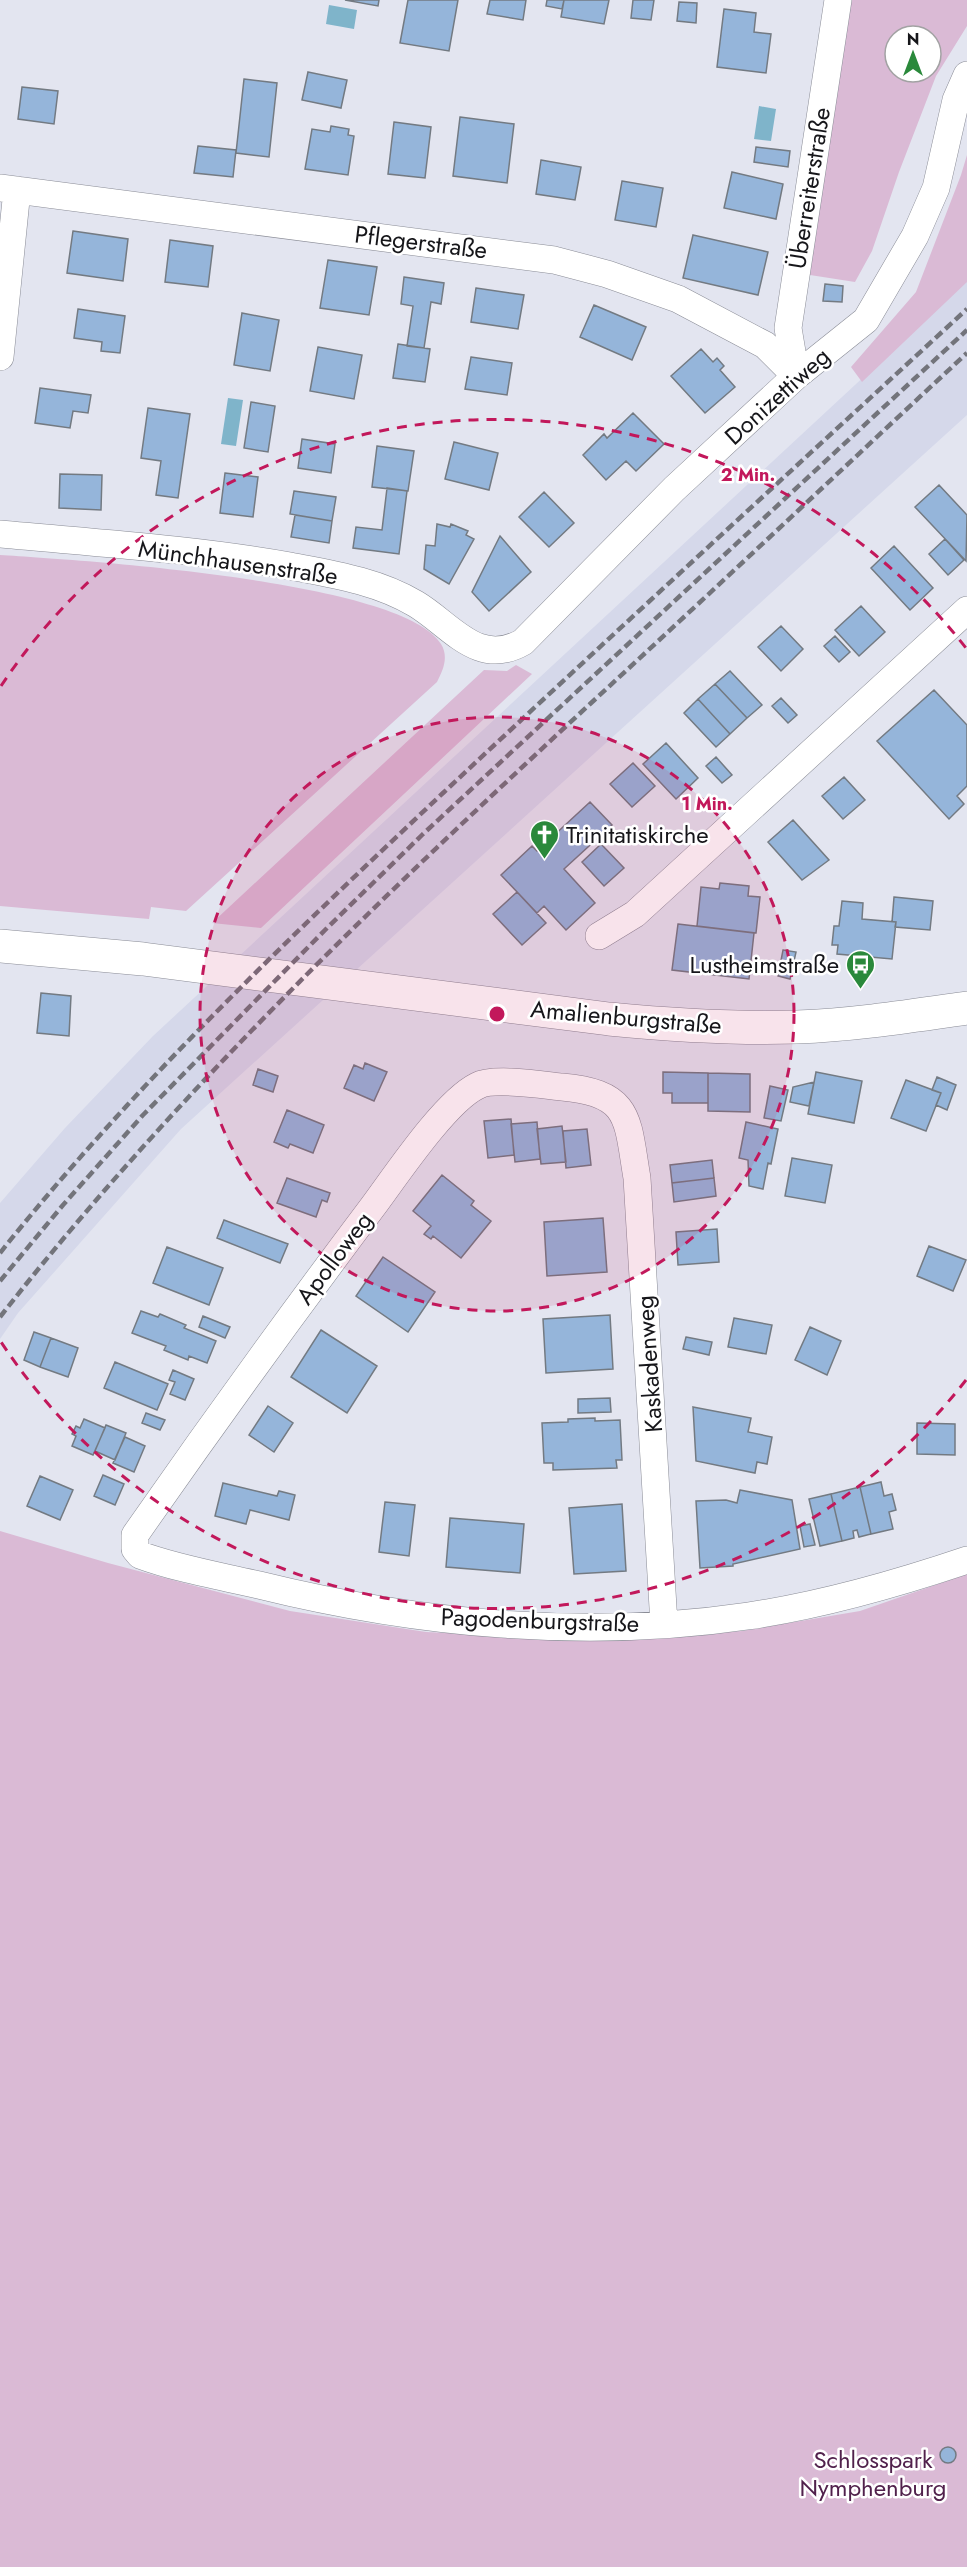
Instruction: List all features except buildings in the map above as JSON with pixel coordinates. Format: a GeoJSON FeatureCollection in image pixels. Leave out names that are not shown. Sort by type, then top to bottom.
{"type":"FeatureCollection","features":[{"type":"Feature","properties":{"kind":"main road","name":"Amalienburgstraße"},"geometry":{"type":"LineString","coordinates":[[0,946],[143,959],[597,1018],[668,1024],[798,1027],[883,1020],[967,1008]]}},
{"type":"Feature","properties":{"kind":"street","name":"Überreiterstraße"},"geometry":{"type":"LineString","coordinates":[[796,376],[788,328],[838,0]]}},
{"type":"Feature","properties":{"kind":"street","name":"Donizettiweg"},"geometry":{"type":"LineString","coordinates":[[494,651],[510,649],[522,642],[674,489],[796,376],[866,320],[915,236],[936,189],[956,100],[967,75]]}},
{"type":"Feature","properties":{"kind":"street","name":"Pflegerstraße"},"geometry":{"type":"LineString","coordinates":[[0,357],[9,189],[554,260],[607,274],[678,299],[765,345],[796,376]]}},
{"type":"Feature","properties":{"kind":"street","name":"Münchhausenstraße"},"geometry":{"type":"LineString","coordinates":[[0,534],[234,556],[335,574],[380,587],[416,604],[459,636],[479,647],[494,651]]}},
{"type":"Feature","properties":{"kind":"street"},"geometry":{"type":"LineString","coordinates":[[599,936],[635,914],[967,610]]}},
{"type":"Feature","properties":{"kind":"street","name":"Apolloweg"},"geometry":{"type":"LineString","coordinates":[[148,1558],[140,1555],[135,1549],[135,1535],[250,1370],[414,1152],[458,1099],[479,1084],[510,1082],[574,1088],[601,1095],[620,1106]]}},
{"type":"Feature","properties":{"kind":"street","name":"Kaskadenweg"},"geometry":{"type":"LineString","coordinates":[[620,1106],[628,1124],[637,1178],[664,1624]]}},
{"type":"Feature","properties":{"kind":"street","name":"Pagodenburgstraße"},"geometry":{"type":"LineString","coordinates":[[148,1558],[297,1594],[384,1611],[479,1621],[596,1628],[748,1616],[832,1600],[967,1560]]}},
{"type":"Feature","properties":{"kind":"shaded area"},"geometry":{"type":"Polygon","coordinates":[[[967,281],[967,415],[181,1129],[18,1313],[0,1339],[0,1203],[65,1128],[153,1036],[967,281]]]}},
{"type":"Feature","properties":{"kind":"green space"},"geometry":{"type":"Polygon","coordinates":[[[850,0],[967,0],[967,26],[943,65],[943,24],[883,24],[883,84],[933,84],[872,251],[855,282],[810,275],[841,24],[850,0]]]}},
{"type":"Feature","properties":{"kind":"green space"},"geometry":{"type":"Polygon","coordinates":[[[967,155],[967,282],[862,382],[851,367],[916,292],[967,155]]]}},
{"type":"Feature","properties":{"kind":"green space"},"geometry":{"type":"Polygon","coordinates":[[[0,555],[164,568],[235,577],[305,589],[367,604],[414,622],[441,644],[445,654],[444,663],[437,682],[186,911],[151,907],[149,919],[0,906],[0,555]]]}},
{"type":"Feature","properties":{"kind":"green space"},"geometry":{"type":"Polygon","coordinates":[[[516,665],[532,674],[261,928],[212,923],[484,670],[507,671],[516,665]]]}},
{"type":"Feature","properties":{"kind":"green space","name":"Schlosspark Nymphenburg"},"geometry":{"type":"Polygon","coordinates":[[[0,1531],[108,1563],[290,1611],[426,1632],[612,1641],[742,1631],[860,1611],[967,1574],[967,2567],[0,2567],[0,1531]]]}},
{"type":"Feature","properties":{"kind":"water"},"geometry":{"type":"Polygon","coordinates":[[[329,5],[357,10],[354,29],[326,24],[329,5]]]}},
{"type":"Feature","properties":{"kind":"water"},"geometry":{"type":"Polygon","coordinates":[[[759,106],[776,109],[771,141],[754,139],[759,106]]]}},
{"type":"Feature","properties":{"kind":"water"},"geometry":{"type":"Polygon","coordinates":[[[228,398],[243,400],[236,446],[221,444],[228,398]]]}},
{"type":"Feature","properties":{"kind":"railway"},"geometry":{"type":"LineString","coordinates":[[0,1253],[104,1131],[213,1015],[270,959],[508,732],[967,309]]}},
{"type":"Feature","properties":{"kind":"railway"},"geometry":{"type":"LineString","coordinates":[[0,1281],[63,1205],[143,1115],[328,927],[423,834],[967,330]]}},
{"type":"Feature","properties":{"kind":"railway"},"geometry":{"type":"LineString","coordinates":[[0,1317],[67,1234],[137,1154],[209,1075],[358,924],[512,777],[967,353]]}},
{"type":"Feature","properties":{"kind":"place","name":"Trinitatiskirche"},"geometry":{"type":"Point","coordinates":[545,860]}},
{"type":"Feature","properties":{"kind":"place","name":"Lustheimstraße"},"geometry":{"type":"Point","coordinates":[860,990]}}]}
